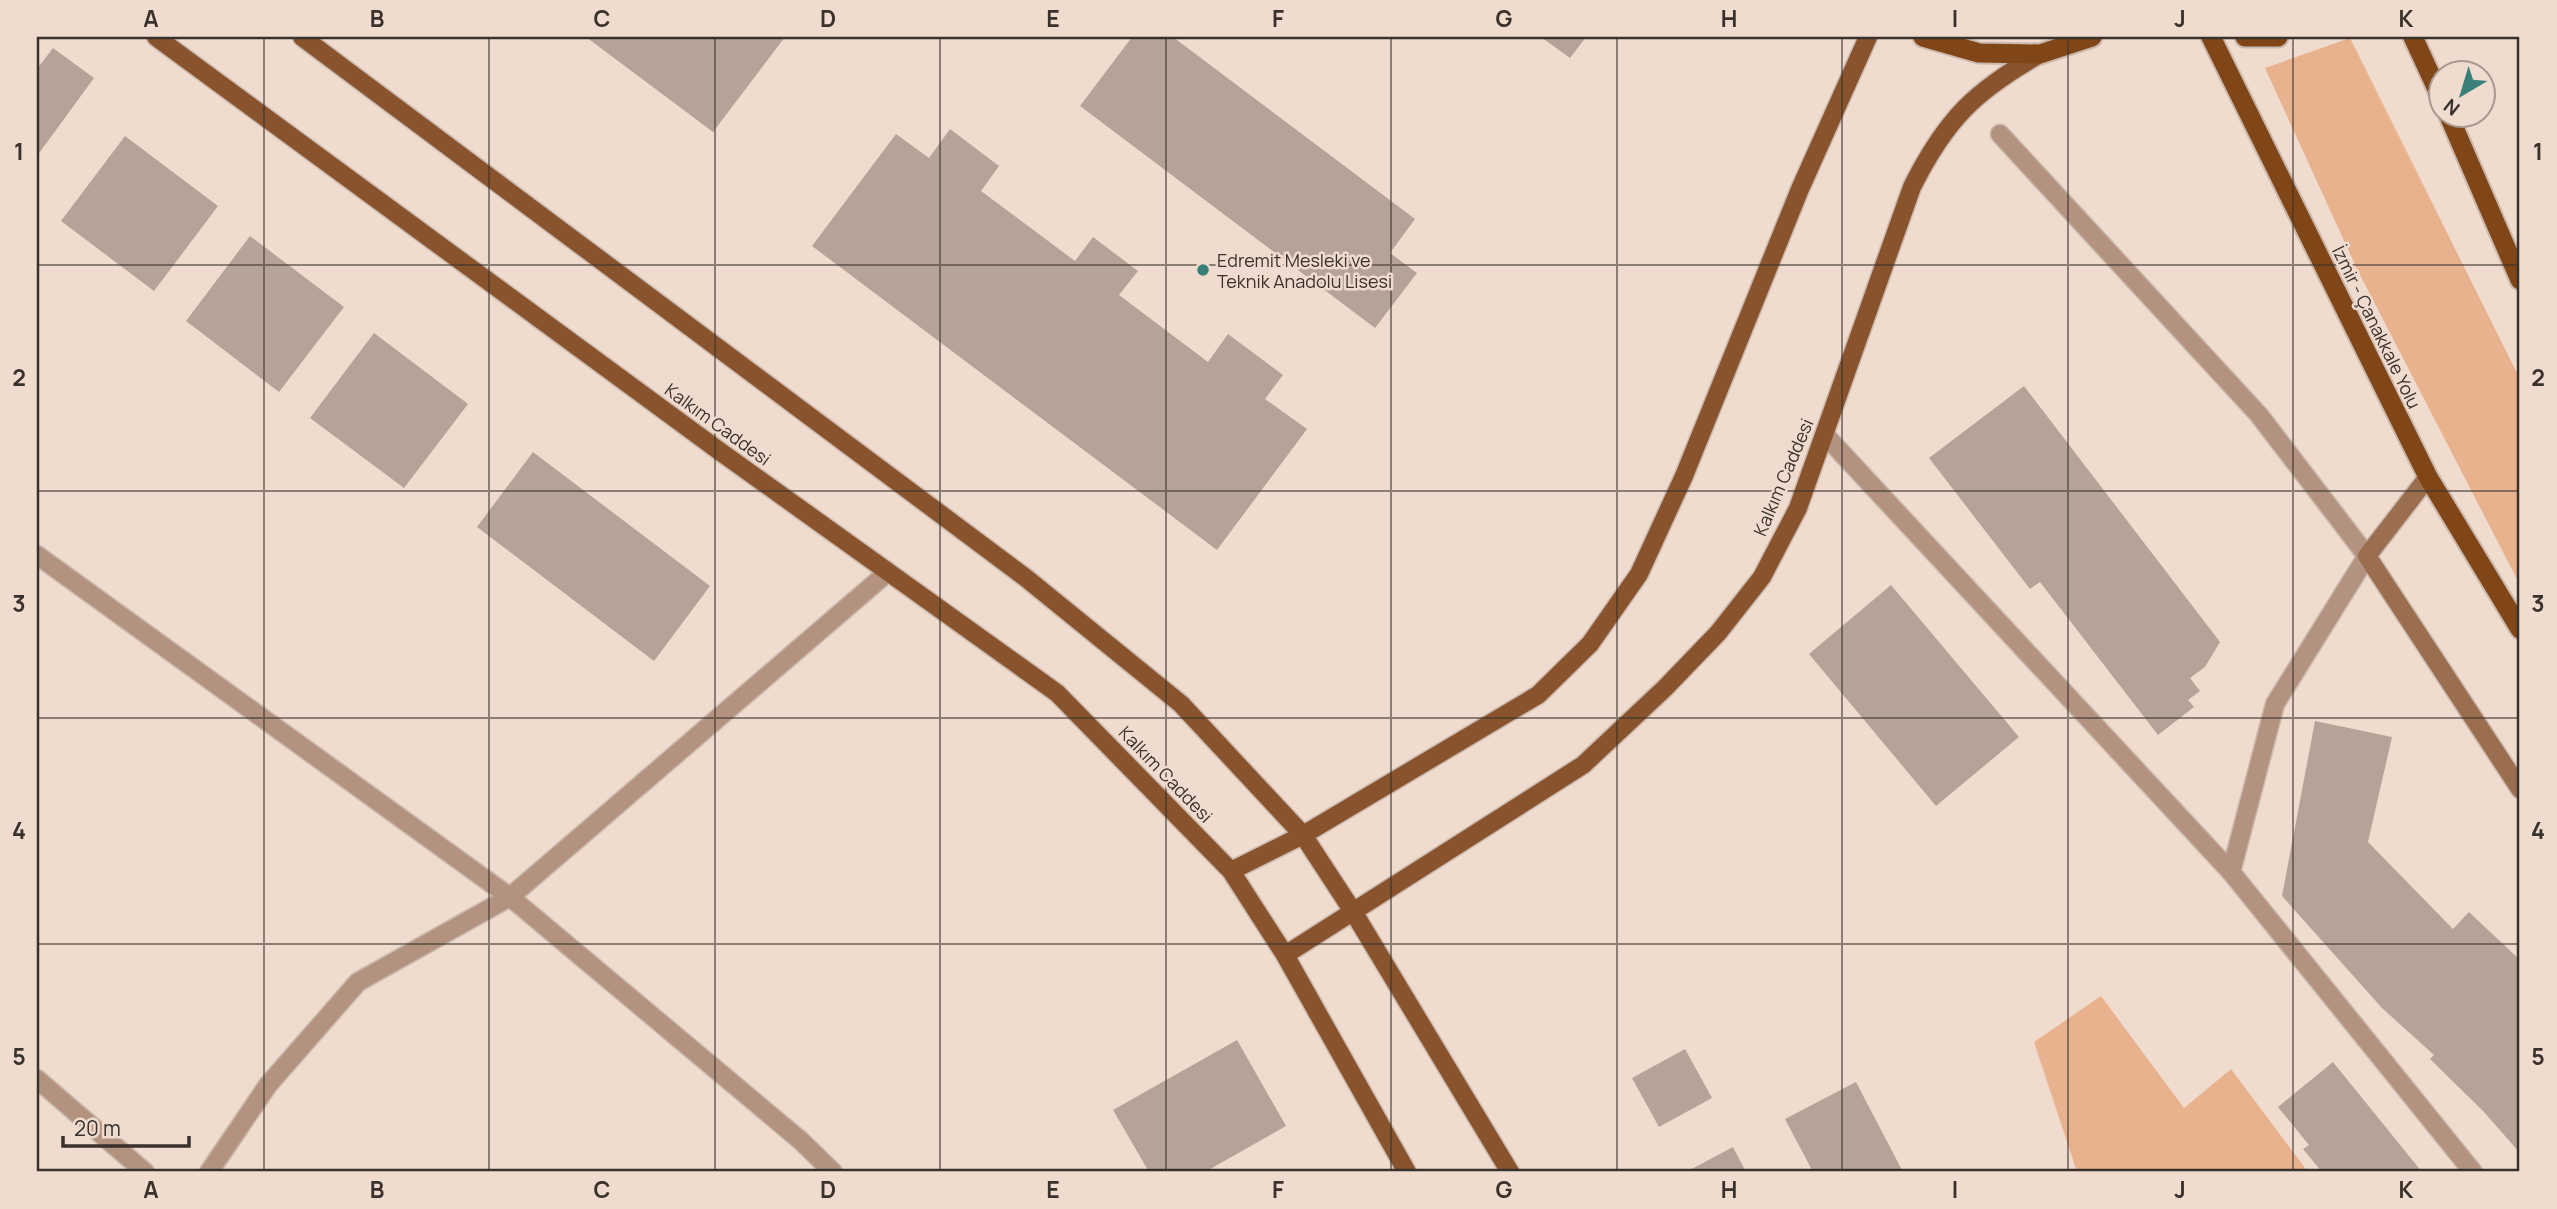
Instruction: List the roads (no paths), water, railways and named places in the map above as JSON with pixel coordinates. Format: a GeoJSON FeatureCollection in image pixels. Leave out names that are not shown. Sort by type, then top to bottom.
{"type":"FeatureCollection","features":[{"type":"Feature","properties":{"kind":"highway"},"geometry":{"type":"LineString","coordinates":[[1923,37],[1979,53],[2040,54],[2092,37]]}},
{"type":"Feature","properties":{"kind":"highway","name":"İzmir - Çanakkale Yolu"},"geometry":{"type":"LineString","coordinates":[[2211,37],[2428,477],[2520,629]]}},
{"type":"Feature","properties":{"kind":"highway"},"geometry":{"type":"LineString","coordinates":[[2245,37],[2278,37]]}},
{"type":"Feature","properties":{"kind":"highway"},"geometry":{"type":"LineString","coordinates":[[2413,37],[2428,71]]}},
{"type":"Feature","properties":{"kind":"highway"},"geometry":{"type":"LineString","coordinates":[[2455,130],[2520,280]]}},
{"type":"Feature","properties":{"kind":"main road","name":"Kalkım Caddesi"},"geometry":{"type":"LineString","coordinates":[[156,37],[1057,693],[1231,872],[1285,955],[1407,1172]]}},
{"type":"Feature","properties":{"kind":"main road"},"geometry":{"type":"LineString","coordinates":[[302,37],[1026,578],[1181,704],[1303,835],[1354,913],[1510,1172]]}},
{"type":"Feature","properties":{"kind":"main road"},"geometry":{"type":"LineString","coordinates":[[1231,872],[1303,835],[1538,695],[1590,644],[1639,574],[1684,476],[1800,189],[1868,37]]}},
{"type":"Feature","properties":{"kind":"main road","name":"Kalkım Caddesi"},"geometry":{"type":"LineString","coordinates":[[1285,955],[1583,765],[1718,634],[1762,577],[1798,508],[1912,187],[1933,145],[1958,113],[1997,78],[2040,54]]}},
{"type":"Feature","properties":{"kind":"main road"},"geometry":{"type":"LineString","coordinates":[[2428,477],[2367,556],[2520,789]]}},
{"type":"Feature","properties":{"kind":"street"},"geometry":{"type":"LineString","coordinates":[[2000,134],[2259,415],[2367,556],[2275,704],[2231,872]]}},
{"type":"Feature","properties":{"kind":"street"},"geometry":{"type":"LineString","coordinates":[[1825,435],[2231,872],[2473,1172]]}},
{"type":"Feature","properties":{"kind":"street"},"geometry":{"type":"LineString","coordinates":[[37,555],[510,897],[800,1140],[834,1172]]}},
{"type":"Feature","properties":{"kind":"street"},"geometry":{"type":"LineString","coordinates":[[209,1172],[268,1085],[358,982],[510,897],[888,572]]}},
{"type":"Feature","properties":{"kind":"street"},"geometry":{"type":"LineString","coordinates":[[37,1079],[145,1172]]}},
{"type":"Feature","properties":{"kind":"place","name":"Edremit Mesleki ve Teknik Anadolu Lisesi"},"geometry":{"type":"Point","coordinates":[1203,270]}}]}
